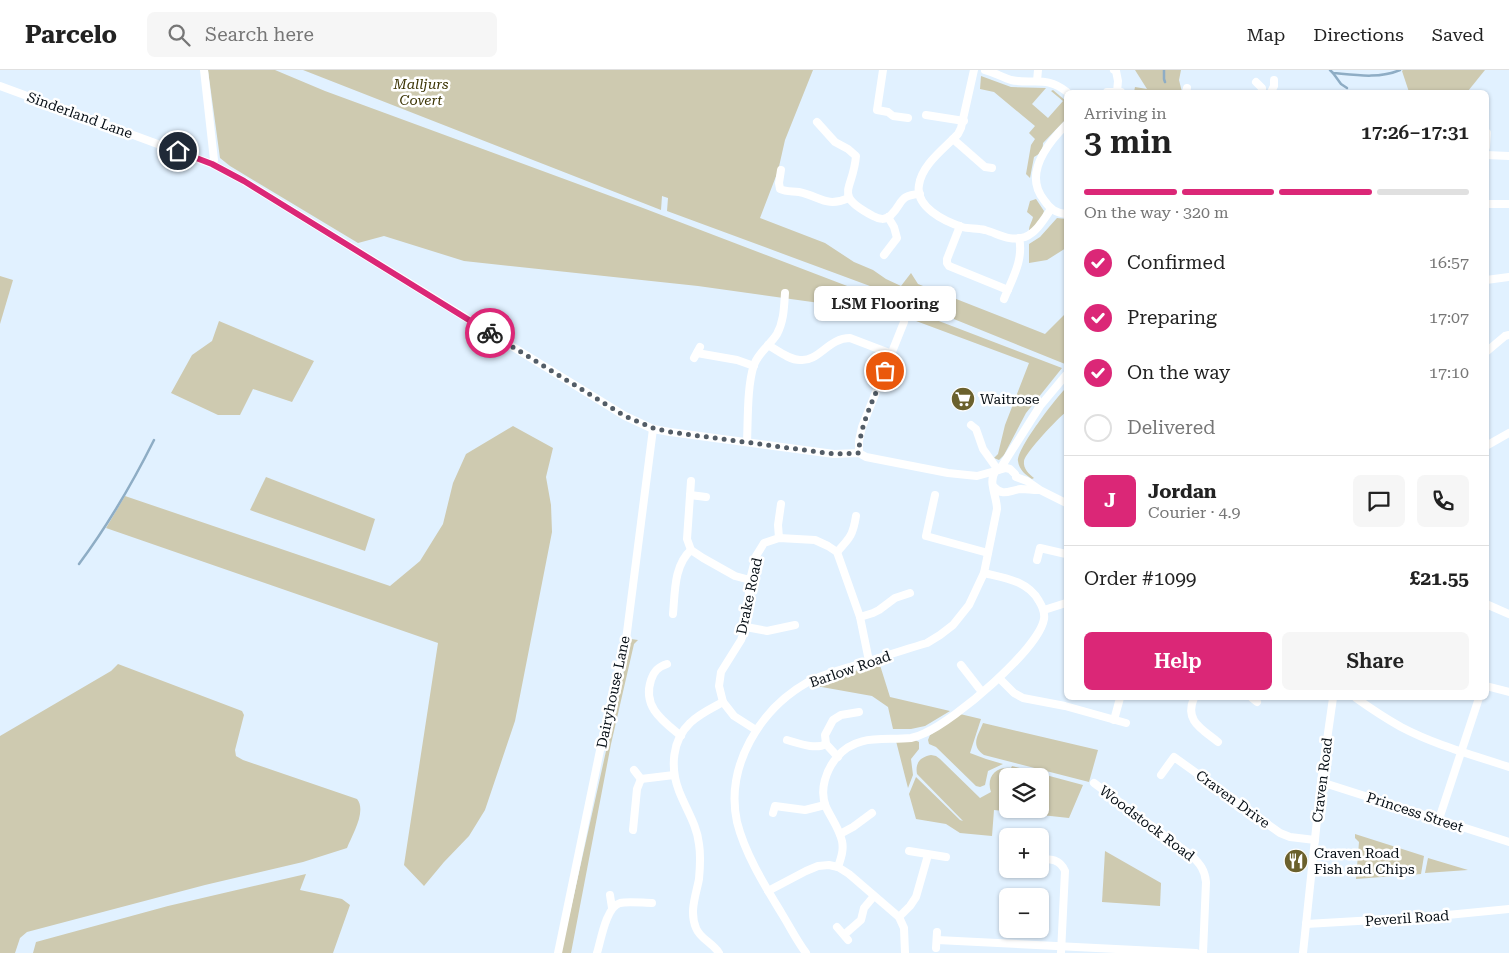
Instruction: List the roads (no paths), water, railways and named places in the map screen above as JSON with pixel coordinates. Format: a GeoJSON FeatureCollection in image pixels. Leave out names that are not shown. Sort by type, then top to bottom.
{"type":"FeatureCollection","features":[{"type":"Feature","properties":{"kind":"street"},"geometry":{"type":"LineString","coordinates":[[204,70],[214,160],[212,164]]}},
{"type":"Feature","properties":{"kind":"street"},"geometry":{"type":"LineString","coordinates":[[883,70],[877,110],[888,112],[893,116],[908,118]]}},
{"type":"Feature","properties":{"kind":"street"},"geometry":{"type":"LineString","coordinates":[[974,70],[964,121],[958,134],[930,162],[925,171],[919,184],[922,200],[932,213],[960,226],[990,231],[1004,238],[1019,238],[1033,233],[1051,209]]}},
{"type":"Feature","properties":{"kind":"street"},"geometry":{"type":"LineString","coordinates":[[984,70],[1011,80],[1056,84],[1064,90]]}},
{"type":"Feature","properties":{"kind":"street"},"geometry":{"type":"LineString","coordinates":[[1035,81],[1038,70]]}},
{"type":"Feature","properties":{"kind":"street"},"geometry":{"type":"LineString","coordinates":[[1114,70],[1118,73],[1119,90]]}},
{"type":"Feature","properties":{"kind":"street"},"geometry":{"type":"LineString","coordinates":[[1272,90],[1274,80]]}},
{"type":"Feature","properties":{"kind":"street"},"geometry":{"type":"LineString","coordinates":[[1256,82],[1262,90]]}},
{"type":"Feature","properties":{"kind":"street","name":"Sinderland Lane"},"geometry":{"type":"LineString","coordinates":[[0,86],[212,164],[244,181],[617,411],[653,428],[670,432],[834,454],[859,453],[866,457],[938,471],[977,476]]}},
{"type":"Feature","properties":{"kind":"street"},"geometry":{"type":"LineString","coordinates":[[926,115],[964,121]]}},
{"type":"Feature","properties":{"kind":"street"},"geometry":{"type":"LineString","coordinates":[[817,122],[835,142],[856,156],[848,189],[849,198],[852,203],[861,210],[878,219],[885,219],[891,215],[902,199],[911,194],[920,194]]}},
{"type":"Feature","properties":{"kind":"street"},"geometry":{"type":"LineString","coordinates":[[1064,127],[1044,150],[1036,181],[1038,193],[1051,209],[1064,214]]}},
{"type":"Feature","properties":{"kind":"street"},"geometry":{"type":"LineString","coordinates":[[953,139],[985,167],[992,168]]}},
{"type":"Feature","properties":{"kind":"street"},"geometry":{"type":"LineString","coordinates":[[1489,155],[1509,156]]}},
{"type":"Feature","properties":{"kind":"street"},"geometry":{"type":"LineString","coordinates":[[781,170],[780,189],[787,192],[798,192],[825,202],[849,198]]}},
{"type":"Feature","properties":{"kind":"street"},"geometry":{"type":"LineString","coordinates":[[1489,204],[1509,204]]}},
{"type":"Feature","properties":{"kind":"street"},"geometry":{"type":"LineString","coordinates":[[884,255],[897,238],[894,227],[888,217]]}},
{"type":"Feature","properties":{"kind":"street"},"geometry":{"type":"LineString","coordinates":[[960,226],[947,259],[949,266],[1008,290]]}},
{"type":"Feature","properties":{"kind":"street"},"geometry":{"type":"LineString","coordinates":[[1004,299],[1019,264],[1021,252],[1019,238]]}},
{"type":"Feature","properties":{"kind":"street"},"geometry":{"type":"LineString","coordinates":[[1489,280],[1509,277]]}},
{"type":"Feature","properties":{"kind":"street"},"geometry":{"type":"LineString","coordinates":[[747,442],[748,404],[754,366],[781,326],[784,317],[785,293]]}},
{"type":"Feature","properties":{"kind":"street"},"geometry":{"type":"LineString","coordinates":[[859,453],[862,427],[904,322]]}},
{"type":"Feature","properties":{"kind":"street"},"geometry":{"type":"LineString","coordinates":[[1489,349],[1509,334]]}},
{"type":"Feature","properties":{"kind":"street"},"geometry":{"type":"LineString","coordinates":[[768,345],[799,360],[806,360],[815,356],[834,341],[850,338],[892,354]]}},
{"type":"Feature","properties":{"kind":"street"},"geometry":{"type":"LineString","coordinates":[[697,352],[737,360],[754,366]]}},
{"type":"Feature","properties":{"kind":"street"},"geometry":{"type":"LineString","coordinates":[[993,486],[992,479],[1015,448],[1031,420],[1064,377]]}},
{"type":"Feature","properties":{"kind":"street"},"geometry":{"type":"LineString","coordinates":[[971,425],[976,429],[983,449],[998,470]]}},
{"type":"Feature","properties":{"kind":"street","name":"Dairyhouse Lane"},"geometry":{"type":"LineString","coordinates":[[558,953],[603,736],[626,640],[653,428]]}},
{"type":"Feature","properties":{"kind":"street"},"geometry":{"type":"LineString","coordinates":[[1489,444],[1509,433]]}},
{"type":"Feature","properties":{"kind":"street"},"geometry":{"type":"LineString","coordinates":[[1011,492],[1016,486],[1016,475],[1012,461],[1015,448]]}},
{"type":"Feature","properties":{"kind":"street"},"geometry":{"type":"LineString","coordinates":[[977,476],[998,470],[1010,469],[1040,490],[1064,502]]}},
{"type":"Feature","properties":{"kind":"street"},"geometry":{"type":"LineString","coordinates":[[977,476],[1002,493],[1026,489],[1040,490]]}},
{"type":"Feature","properties":{"kind":"street"},"geometry":{"type":"LineString","coordinates":[[691,481],[687,540],[691,550],[735,576],[750,580]]}},
{"type":"Feature","properties":{"kind":"street","name":"Barlow Road"},"geometry":{"type":"LineString","coordinates":[[804,953],[744,845],[737,821],[736,785],[747,746],[756,730],[776,706],[792,692],[821,676],[927,643],[953,625],[969,605],[984,574],[997,509],[993,486]]}},
{"type":"Feature","properties":{"kind":"street","name":"Barlow Road"},"geometry":{"type":"LineString","coordinates":[[997,509],[1003,499],[1011,492]]}},
{"type":"Feature","properties":{"kind":"street"},"geometry":{"type":"LineString","coordinates":[[690,495],[706,497]]}},
{"type":"Feature","properties":{"kind":"street"},"geometry":{"type":"LineString","coordinates":[[935,496],[926,536],[988,553]]}},
{"type":"Feature","properties":{"kind":"street"},"geometry":{"type":"LineString","coordinates":[[781,504],[778,525],[779,538],[815,540],[837,552],[860,617],[869,661]]}},
{"type":"Feature","properties":{"kind":"street"},"geometry":{"type":"LineString","coordinates":[[837,552],[853,532],[856,516]]}},
{"type":"Feature","properties":{"kind":"street","name":"Drake Road"},"geometry":{"type":"LineString","coordinates":[[723,702],[719,686],[721,672],[741,640],[746,627],[750,580],[756,556],[764,544],[779,538]]}},
{"type":"Feature","properties":{"kind":"street"},"geometry":{"type":"LineString","coordinates":[[1037,560],[1040,548],[1064,554]]}},
{"type":"Feature","properties":{"kind":"street"},"geometry":{"type":"LineString","coordinates":[[673,614],[678,570],[685,555],[691,550]]}},
{"type":"Feature","properties":{"kind":"street"},"geometry":{"type":"LineString","coordinates":[[838,867],[843,847],[840,834],[825,805],[824,796],[826,778],[830,767],[838,756],[847,748],[865,741],[880,738],[913,738],[928,732],[955,714],[999,678],[1022,655],[1040,630],[1044,619],[1044,610],[1035,594],[1025,585],[984,574]]}},
{"type":"Feature","properties":{"kind":"street"},"geometry":{"type":"LineString","coordinates":[[860,617],[873,614],[895,598],[910,593]]}},
{"type":"Feature","properties":{"kind":"street"},"geometry":{"type":"LineString","coordinates":[[1044,610],[1064,604]]}},
{"type":"Feature","properties":{"kind":"street"},"geometry":{"type":"LineString","coordinates":[[1489,605],[1509,614]]}},
{"type":"Feature","properties":{"kind":"street"},"geometry":{"type":"LineString","coordinates":[[746,627],[768,631],[795,625]]}},
{"type":"Feature","properties":{"kind":"street"},"geometry":{"type":"LineString","coordinates":[[667,664],[658,668],[651,678],[648,689],[649,702],[661,719],[681,736]]}},
{"type":"Feature","properties":{"kind":"street"},"geometry":{"type":"LineString","coordinates":[[961,665],[982,692]]}},
{"type":"Feature","properties":{"kind":"street"},"geometry":{"type":"LineString","coordinates":[[999,678],[1014,693],[1023,698],[1066,706],[1126,723]]}},
{"type":"Feature","properties":{"kind":"street"},"geometry":{"type":"LineString","coordinates":[[1489,687],[1509,692]]}},
{"type":"Feature","properties":{"kind":"street"},"geometry":{"type":"LineString","coordinates":[[1114,720],[1119,700]]}},
{"type":"Feature","properties":{"kind":"street"},"geometry":{"type":"LineString","coordinates":[[1193,700],[1191,716],[1194,722],[1218,742]]}},
{"type":"Feature","properties":{"kind":"street","name":"Craven Road"},"geometry":{"type":"LineString","coordinates":[[1303,953],[1314,840],[1333,700]]}},
{"type":"Feature","properties":{"kind":"street"},"geometry":{"type":"LineString","coordinates":[[1359,700],[1402,728],[1426,739],[1509,767]]}},
{"type":"Feature","properties":{"kind":"street"},"geometry":{"type":"LineString","coordinates":[[1439,819],[1478,700]]}},
{"type":"Feature","properties":{"kind":"street"},"geometry":{"type":"LineString","coordinates":[[719,953],[696,930],[693,920],[694,897],[700,862],[699,843],[693,822],[678,790],[673,765],[676,748],[681,736],[690,723],[723,702],[734,716],[756,730]]}},
{"type":"Feature","properties":{"kind":"street"},"geometry":{"type":"LineString","coordinates":[[838,756],[826,744],[825,736],[834,720],[841,715],[859,712]]}},
{"type":"Feature","properties":{"kind":"street"},"geometry":{"type":"LineString","coordinates":[[787,740],[806,745],[822,746],[826,744]]}},
{"type":"Feature","properties":{"kind":"street","name":"Craven Drive"},"geometry":{"type":"LineString","coordinates":[[1161,775],[1174,757],[1280,833],[1290,837],[1314,840]]}},
{"type":"Feature","properties":{"kind":"street"},"geometry":{"type":"LineString","coordinates":[[634,770],[641,779]]}},
{"type":"Feature","properties":{"kind":"street"},"geometry":{"type":"LineString","coordinates":[[641,779],[674,775]]}},
{"type":"Feature","properties":{"kind":"street"},"geometry":{"type":"LineString","coordinates":[[634,830],[636,789],[641,779]]}},
{"type":"Feature","properties":{"kind":"street","name":"Princess Street"},"geometry":{"type":"LineString","coordinates":[[1321,782],[1509,842]]}},
{"type":"Feature","properties":{"kind":"street","name":"Woodstock Road"},"geometry":{"type":"LineString","coordinates":[[1094,783],[1192,856],[1204,870],[1206,882],[1203,953]]}},
{"type":"Feature","properties":{"kind":"street"},"geometry":{"type":"LineString","coordinates":[[773,812],[774,806],[805,810],[825,805]]}},
{"type":"Feature","properties":{"kind":"street"},"geometry":{"type":"LineString","coordinates":[[840,834],[854,827],[872,813]]}},
{"type":"Feature","properties":{"kind":"street"},"geometry":{"type":"LineString","coordinates":[[909,851],[946,856]]}},
{"type":"Feature","properties":{"kind":"street"},"geometry":{"type":"LineString","coordinates":[[899,917],[916,897],[928,855]]}},
{"type":"Feature","properties":{"kind":"street"},"geometry":{"type":"LineString","coordinates":[[1049,859],[1061,864],[1065,871],[1061,950]]}},
{"type":"Feature","properties":{"kind":"street"},"geometry":{"type":"LineString","coordinates":[[768,891],[818,866],[829,865],[838,867],[849,874],[899,917],[904,928],[906,940],[905,953]]}},
{"type":"Feature","properties":{"kind":"street"},"geometry":{"type":"LineString","coordinates":[[597,953],[612,908],[610,895]]}},
{"type":"Feature","properties":{"kind":"street"},"geometry":{"type":"LineString","coordinates":[[838,927],[846,937],[861,920],[864,908],[874,896]]}},
{"type":"Feature","properties":{"kind":"street"},"geometry":{"type":"LineString","coordinates":[[612,908],[621,903],[652,903]]}},
{"type":"Feature","properties":{"kind":"street","name":"Peveril Road"},"geometry":{"type":"LineString","coordinates":[[1306,924],[1427,917],[1509,909]]}},
{"type":"Feature","properties":{"kind":"street"},"geometry":{"type":"LineString","coordinates":[[937,940],[1061,950],[1196,953]]}},
{"type":"Feature","properties":{"kind":"waterway"},"geometry":{"type":"LineString","coordinates":[[1164,70],[1165,82]]}},
{"type":"Feature","properties":{"kind":"waterway"},"geometry":{"type":"LineString","coordinates":[[1330,70],[1333,73],[1367,76],[1384,75],[1400,70]]}},
{"type":"Feature","properties":{"kind":"waterway"},"geometry":{"type":"LineString","coordinates":[[1333,73],[1341,84],[1347,88]]}},
{"type":"Feature","properties":{"kind":"waterway"},"geometry":{"type":"LineString","coordinates":[[79,564],[119,504],[154,440]]}},
{"type":"Feature","properties":{"kind":"place","name":"LSM Flooring"},"geometry":{"type":"Point","coordinates":[885,371]}},
{"type":"Feature","properties":{"kind":"place","name":"Waitrose"},"geometry":{"type":"Point","coordinates":[963,399]}},
{"type":"Feature","properties":{"kind":"place","name":"Craven Road Fish and Chips"},"geometry":{"type":"Point","coordinates":[1296,861]}},
{"type":"Feature","properties":{"kind":"park label","name":"Malljurs Covert"},"geometry":{"type":"Point","coordinates":[421,92]}}]}
